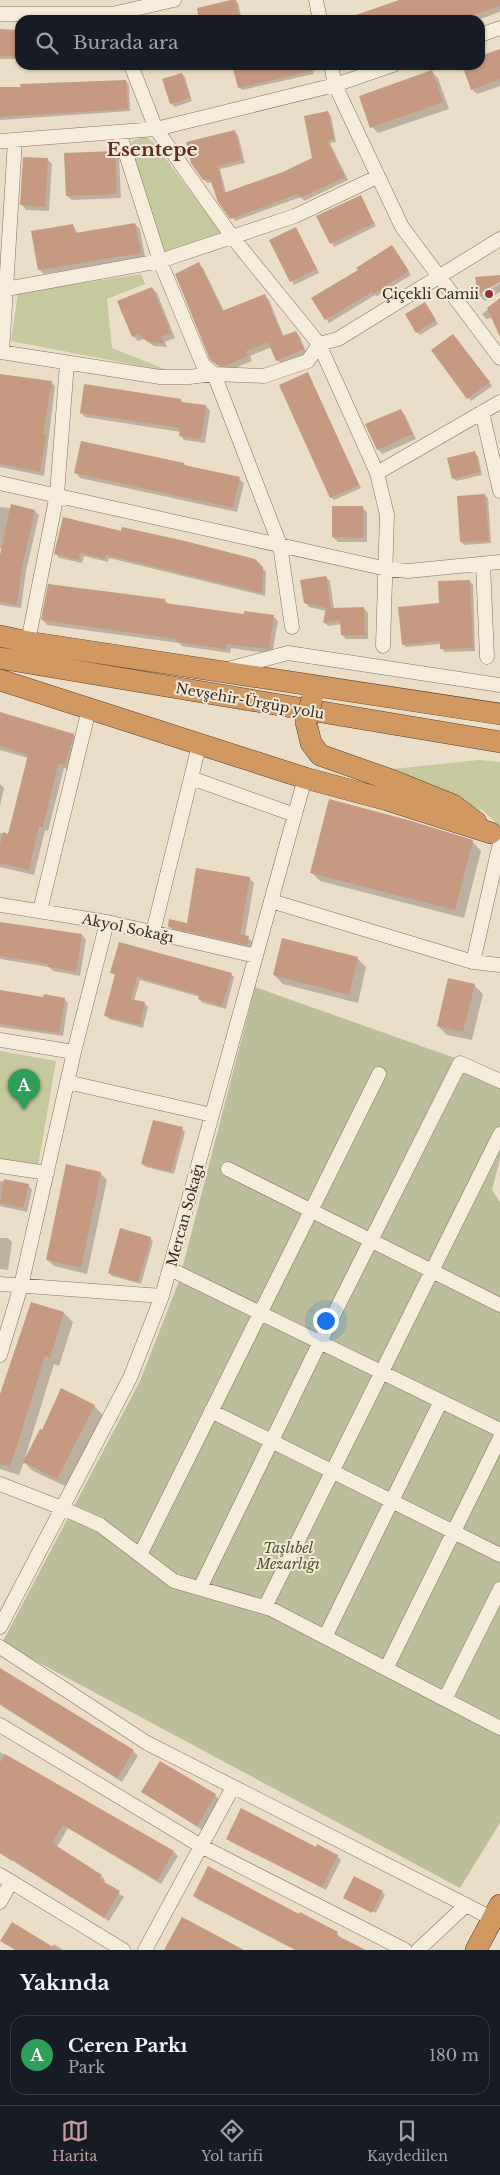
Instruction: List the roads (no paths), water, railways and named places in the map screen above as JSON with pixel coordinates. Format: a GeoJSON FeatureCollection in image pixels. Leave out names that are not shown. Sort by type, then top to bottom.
{"type":"FeatureCollection","features":[{"type":"Feature","properties":{"kind":"highway","name":"Nevşehir-Ürgüp yolu"},"geometry":{"type":"LineString","coordinates":[[0,636],[218,672],[319,694],[495,712]]}},
{"type":"Feature","properties":{"kind":"highway","name":"Nevşehir-Ürgüp yolu"},"geometry":{"type":"LineString","coordinates":[[0,658],[500,742]]}},
{"type":"Feature","properties":{"kind":"highway"},"geometry":{"type":"LineString","coordinates":[[0,680],[199,745],[306,778],[387,800],[497,839]]}},
{"type":"Feature","properties":{"kind":"highway"},"geometry":{"type":"LineString","coordinates":[[319,694],[306,722],[311,743],[320,755],[392,780],[453,805],[497,839]]}},
{"type":"Feature","properties":{"kind":"highway"},"geometry":{"type":"LineString","coordinates":[[476,1950],[496,1912]]}},
{"type":"Feature","properties":{"kind":"street"},"geometry":{"type":"LineString","coordinates":[[113,15],[117,0]]}},
{"type":"Feature","properties":{"kind":"street"},"geometry":{"type":"LineString","coordinates":[[120,15],[174,0]]}},
{"type":"Feature","properties":{"kind":"street"},"geometry":{"type":"LineString","coordinates":[[316,0],[319,15]]}},
{"type":"Feature","properties":{"kind":"street"},"geometry":{"type":"LineString","coordinates":[[0,14],[38,15]]}},
{"type":"Feature","properties":{"kind":"street"},"geometry":{"type":"LineString","coordinates":[[485,33],[500,28]]}},
{"type":"Feature","properties":{"kind":"street"},"geometry":{"type":"LineString","coordinates":[[133,70],[156,129],[233,238],[319,344],[377,473],[387,515],[387,569],[383,646]]}},
{"type":"Feature","properties":{"kind":"street"},"geometry":{"type":"LineString","coordinates":[[332,70],[335,85],[402,227],[500,358]]}},
{"type":"Feature","properties":{"kind":"street"},"geometry":{"type":"LineString","coordinates":[[0,141],[156,129],[335,85],[378,70]]}},
{"type":"Feature","properties":{"kind":"street"},"geometry":{"type":"LineString","coordinates":[[119,132],[160,261],[203,365],[214,374],[280,545],[292,627]]}},
{"type":"Feature","properties":{"kind":"street"},"geometry":{"type":"LineString","coordinates":[[15,140],[1,352],[160,377],[189,377],[214,374],[264,376],[308,361],[319,344],[338,338],[500,239]]}},
{"type":"Feature","properties":{"kind":"street"},"geometry":{"type":"LineString","coordinates":[[6,289],[160,261],[295,216],[377,177]]}},
{"type":"Feature","properties":{"kind":"street"},"geometry":{"type":"LineString","coordinates":[[28,642],[57,494],[67,363]]}},
{"type":"Feature","properties":{"kind":"street"},"geometry":{"type":"LineString","coordinates":[[377,473],[500,402]]}},
{"type":"Feature","properties":{"kind":"street"},"geometry":{"type":"LineString","coordinates":[[482,412],[500,490]]}},
{"type":"Feature","properties":{"kind":"street"},"geometry":{"type":"LineString","coordinates":[[0,483],[57,494],[387,569],[408,571],[500,562]]}},
{"type":"Feature","properties":{"kind":"street"},"geometry":{"type":"LineString","coordinates":[[483,564],[487,657]]}},
{"type":"Feature","properties":{"kind":"street"},"geometry":{"type":"LineString","coordinates":[[218,672],[288,653],[500,685]]}},
{"type":"Feature","properties":{"kind":"street"},"geometry":{"type":"LineString","coordinates":[[40,911],[89,709]]}},
{"type":"Feature","properties":{"kind":"street"},"geometry":{"type":"LineString","coordinates":[[153,932],[199,745]]}},
{"type":"Feature","properties":{"kind":"street"},"geometry":{"type":"LineString","coordinates":[[191,778],[295,816]]}},
{"type":"Feature","properties":{"kind":"street","name":"Mercan Sokağı"},"geometry":{"type":"LineString","coordinates":[[0,1627],[130,1378],[162,1296],[306,778]]}},
{"type":"Feature","properties":{"kind":"street"},"geometry":{"type":"LineString","coordinates":[[474,962],[497,839]]}},
{"type":"Feature","properties":{"kind":"street"},"geometry":{"type":"LineString","coordinates":[[271,901],[474,962],[500,965]]}},
{"type":"Feature","properties":{"kind":"street","name":"Akyol Sokağı"},"geometry":{"type":"LineString","coordinates":[[0,905],[107,922],[256,956]]}},
{"type":"Feature","properties":{"kind":"street"},"geometry":{"type":"LineString","coordinates":[[0,1355],[21,1286],[74,1052],[107,922]]}},
{"type":"Feature","properties":{"kind":"street"},"geometry":{"type":"LineString","coordinates":[[0,1040],[74,1052]]}},
{"type":"Feature","properties":{"kind":"street"},"geometry":{"type":"LineString","coordinates":[[200,1588],[320,1342],[460,1063],[500,1081]]}},
{"type":"Feature","properties":{"kind":"street"},"geometry":{"type":"LineString","coordinates":[[140,1555],[379,1074]]}},
{"type":"Feature","properties":{"kind":"street"},"geometry":{"type":"LineString","coordinates":[[67,1082],[212,1115]]}},
{"type":"Feature","properties":{"kind":"street"},"geometry":{"type":"LineString","coordinates":[[265,1607],[500,1134]]}},
{"type":"Feature","properties":{"kind":"street"},"geometry":{"type":"LineString","coordinates":[[0,1166],[47,1173]]}},
{"type":"Feature","properties":{"kind":"street"},"geometry":{"type":"LineString","coordinates":[[228,1169],[500,1305]]}},
{"type":"Feature","properties":{"kind":"street"},"geometry":{"type":"LineString","coordinates":[[170,1269],[500,1430]]}},
{"type":"Feature","properties":{"kind":"street"},"geometry":{"type":"LineString","coordinates":[[0,1284],[162,1296]]}},
{"type":"Feature","properties":{"kind":"street"},"geometry":{"type":"LineString","coordinates":[[325,1637],[441,1401]]}},
{"type":"Feature","properties":{"kind":"street"},"geometry":{"type":"LineString","coordinates":[[212,1411],[500,1555]]}},
{"type":"Feature","properties":{"kind":"street"},"geometry":{"type":"LineString","coordinates":[[386,1668],[500,1438]]}},
{"type":"Feature","properties":{"kind":"street"},"geometry":{"type":"LineString","coordinates":[[0,1484],[62,1508],[100,1526],[174,1581],[265,1607],[500,1728]]}},
{"type":"Feature","properties":{"kind":"street"},"geometry":{"type":"LineString","coordinates":[[445,1699],[500,1589]]}},
{"type":"Feature","properties":{"kind":"street"},"geometry":{"type":"LineString","coordinates":[[0,1647],[146,1743],[466,1905],[496,1912]]}},
{"type":"Feature","properties":{"kind":"street"},"geometry":{"type":"LineString","coordinates":[[0,1725],[201,1846],[405,1950]]}},
{"type":"Feature","properties":{"kind":"street"},"geometry":{"type":"LineString","coordinates":[[145,1950],[233,1787]]}},
{"type":"Feature","properties":{"kind":"street"},"geometry":{"type":"LineString","coordinates":[[0,1902],[6,1878],[117,1949]]}},
{"type":"Feature","properties":{"kind":"street"},"geometry":{"type":"LineString","coordinates":[[418,1950],[466,1905]]}},
{"type":"Feature","properties":{"kind":"place","name":"Çiçekli Camii"},"geometry":{"type":"Point","coordinates":[489,294]}},
{"type":"Feature","properties":{"kind":"place","name":"Ceren Parkı"},"geometry":{"type":"Point","coordinates":[24,1110]}},
{"type":"Feature","properties":{"kind":"district","name":"Esentepe"},"geometry":{"type":"Point","coordinates":[152,149]}},
{"type":"Feature","properties":{"kind":"park label","name":"Taşlıbel Mezarlığı"},"geometry":{"type":"Point","coordinates":[288,1556]}}]}
